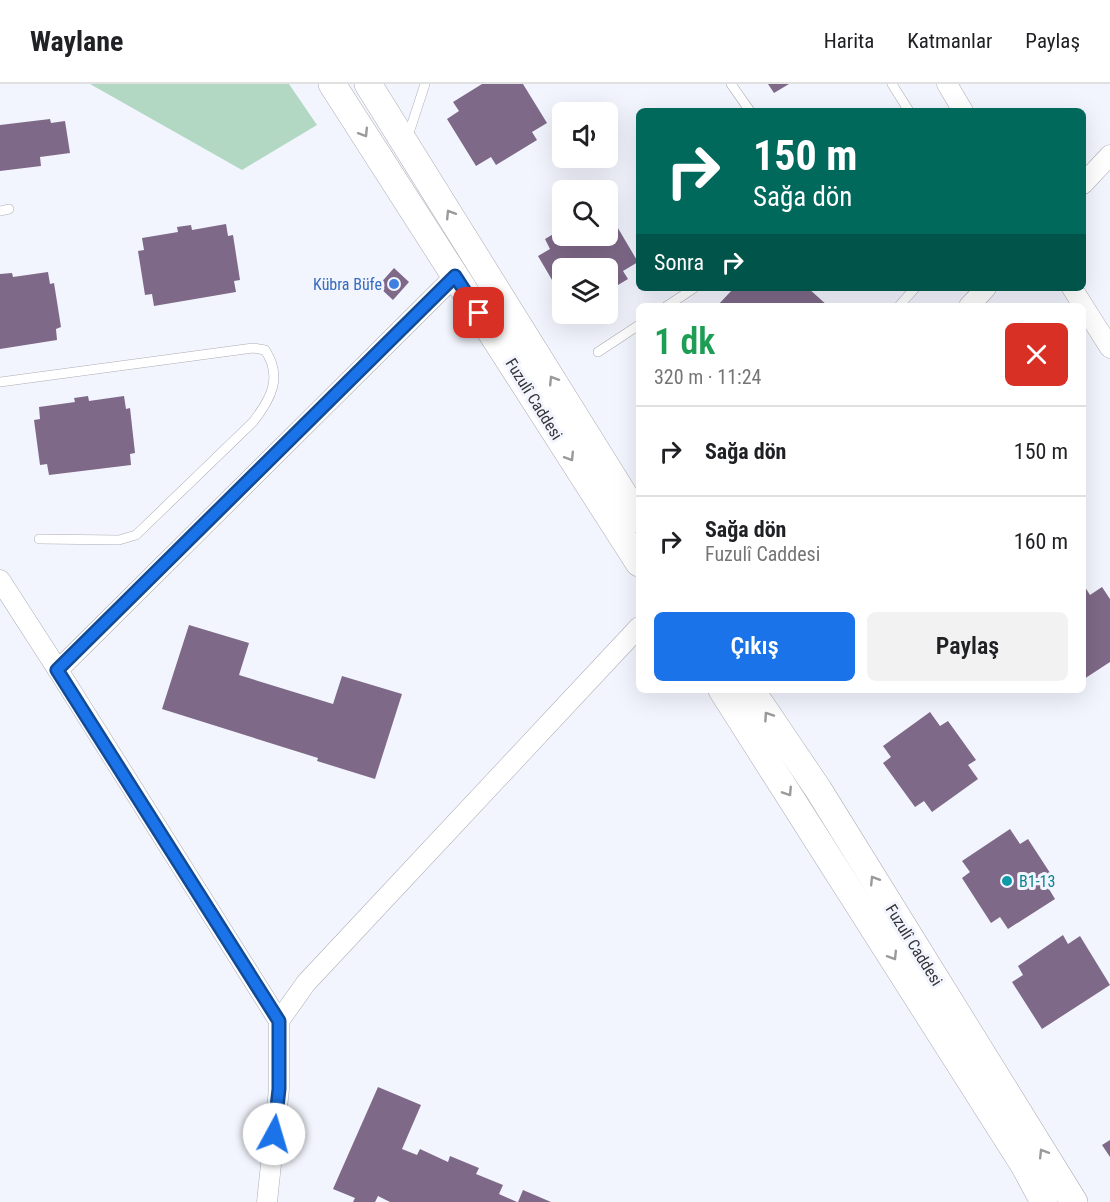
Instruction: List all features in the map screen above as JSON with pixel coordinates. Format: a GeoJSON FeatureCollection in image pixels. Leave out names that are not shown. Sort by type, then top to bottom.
{"type":"FeatureCollection","features":[{"type":"Feature","properties":{"kind":"street","name":"Fuzulî Caddesi"},"geometry":{"type":"LineString","coordinates":[[332,84],[636,558]]}},
{"type":"Feature","properties":{"kind":"street","name":"Fuzulî Caddesi"},"geometry":{"type":"LineString","coordinates":[[368,84],[636,514]]}},
{"type":"Feature","properties":{"kind":"street"},"geometry":{"type":"LineString","coordinates":[[947,84],[961,108]]}},
{"type":"Feature","properties":{"kind":"street"},"geometry":{"type":"LineString","coordinates":[[1086,181],[1110,155]]}},
{"type":"Feature","properties":{"kind":"street"},"geometry":{"type":"LineString","coordinates":[[57,670],[455,276]]}},
{"type":"Feature","properties":{"kind":"street"},"geometry":{"type":"LineString","coordinates":[[972,303],[983,291]]}},
{"type":"Feature","properties":{"kind":"street"},"geometry":{"type":"LineString","coordinates":[[1086,310],[1110,348]]}},
{"type":"Feature","properties":{"kind":"street"},"geometry":{"type":"LineString","coordinates":[[0,580],[279,1021],[279,1089],[267,1202]]}},
{"type":"Feature","properties":{"kind":"street"},"geometry":{"type":"LineString","coordinates":[[279,1021],[313,975],[636,630]]}},
{"type":"Feature","properties":{"kind":"street","name":"Fuzulî Caddesi"},"geometry":{"type":"LineString","coordinates":[[724,693],[1024,1165],[1044,1202]]}},
{"type":"Feature","properties":{"kind":"street","name":"Fuzulî Caddesi"},"geometry":{"type":"LineString","coordinates":[[753,693],[818,789],[1074,1202]]}},
{"type":"Feature","properties":{"kind":"lane"},"geometry":{"type":"LineString","coordinates":[[406,142],[425,84]]}},
{"type":"Feature","properties":{"kind":"lane"},"geometry":{"type":"LineString","coordinates":[[731,84],[748,108]]}},
{"type":"Feature","properties":{"kind":"lane"},"geometry":{"type":"LineString","coordinates":[[892,84],[907,108]]}},
{"type":"Feature","properties":{"kind":"lane"},"geometry":{"type":"LineString","coordinates":[[672,303],[690,291]]}},
{"type":"Feature","properties":{"kind":"lane"},"geometry":{"type":"LineString","coordinates":[[902,303],[912,291]]}},
{"type":"Feature","properties":{"kind":"lane"},"geometry":{"type":"LineString","coordinates":[[598,352],[636,327]]}},
{"type":"Feature","properties":{"kind":"lane"},"geometry":{"type":"LineString","coordinates":[[0,382],[253,348],[265,350],[271,360],[274,389],[268,402],[253,422],[136,536],[119,540],[39,538]]}},
{"type":"Feature","properties":{"kind":"green space"},"geometry":{"type":"Polygon","coordinates":[[[90,84],[289,84],[317,125],[242,170],[90,84]]]}},
{"type":"Feature","properties":{"kind":"building"},"geometry":{"type":"Polygon","coordinates":[[[482,84],[523,84],[547,123],[532,132],[537,140],[496,165],[491,157],[476,166],[447,119],[459,111],[453,102],[482,84]]]}},
{"type":"Feature","properties":{"kind":"building"},"geometry":{"type":"Polygon","coordinates":[[[768,84],[789,84],[774,93],[768,84]]]}},
{"type":"Feature","properties":{"kind":"building"},"geometry":{"type":"Polygon","coordinates":[[[50,119],[51,123],[65,121],[70,153],[40,157],[41,166],[0,171],[0,125],[50,119]]]}},
{"type":"Feature","properties":{"kind":"building"},"geometry":{"type":"Polygon","coordinates":[[[226,224],[228,236],[233,235],[240,280],[234,281],[236,292],[154,306],[152,294],[145,295],[138,251],[144,250],[142,238],[178,232],[177,227],[191,225],[192,230],[226,224]]]}},
{"type":"Feature","properties":{"kind":"building"},"geometry":{"type":"Polygon","coordinates":[[[618,228],[636,259],[636,263],[623,271],[628,279],[618,285],[618,258],[552,258],[552,280],[538,256],[550,249],[545,239],[552,235],[552,246],[618,246],[618,228]]]}},
{"type":"Feature","properties":{"kind":"building","name":"Kübra Büfe"},"geometry":{"type":"Polygon","coordinates":[[[394,268],[409,282],[393,300],[378,286],[394,268]]]}},
{"type":"Feature","properties":{"kind":"building"},"geometry":{"type":"Polygon","coordinates":[[[48,272],[50,284],[54,283],[61,327],[56,329],[57,340],[0,349],[0,274],[12,273],[13,277],[48,272]]]}},
{"type":"Feature","properties":{"kind":"building"},"geometry":{"type":"Polygon","coordinates":[[[731,291],[811,291],[825,303],[720,303],[731,291]]]}},
{"type":"Feature","properties":{"kind":"building"},"geometry":{"type":"Polygon","coordinates":[[[88,396],[89,401],[124,396],[126,409],[130,408],[135,453],[130,454],[131,465],[49,475],[47,464],[40,465],[34,420],[40,419],[39,407],[75,402],[74,398],[88,396]]]}},
{"type":"Feature","properties":{"kind":"building"},"geometry":{"type":"Polygon","coordinates":[[[1102,587],[1110,599],[1110,662],[1086,678],[1086,589],[1090,595],[1102,587]]]}},
{"type":"Feature","properties":{"kind":"building"},"geometry":{"type":"Polygon","coordinates":[[[189,625],[249,643],[239,675],[333,704],[342,676],[402,694],[375,779],[317,761],[318,758],[162,709],[189,625]]]}},
{"type":"Feature","properties":{"kind":"building"},"geometry":{"type":"Polygon","coordinates":[[[930,712],[940,726],[948,721],[976,760],[968,765],[978,779],[932,812],[924,801],[915,807],[883,763],[891,757],[883,746],[930,712]]]}},
{"type":"Feature","properties":{"kind":"building","name":"B1-13"},"geometry":{"type":"Polygon","coordinates":[[[1010,829],[1020,844],[1028,839],[1054,879],[1046,884],[1055,899],[1008,929],[1000,917],[991,923],[962,878],[970,872],[962,861],[1010,829]]]}},
{"type":"Feature","properties":{"kind":"building"},"geometry":{"type":"Polygon","coordinates":[[[1063,935],[1068,944],[1080,936],[1110,985],[1042,1029],[1012,982],[1023,975],[1018,966],[1063,935]]]}},
{"type":"Feature","properties":{"kind":"building"},"geometry":{"type":"Polygon","coordinates":[[[378,1087],[421,1105],[402,1149],[417,1155],[420,1149],[448,1162],[450,1156],[479,1168],[476,1174],[503,1185],[499,1194],[517,1202],[390,1202],[378,1196],[375,1202],[353,1202],[355,1198],[333,1189],[378,1087]]]}},
{"type":"Feature","properties":{"kind":"building"},"geometry":{"type":"Polygon","coordinates":[[[1110,1140],[1110,1157],[1102,1145],[1110,1140]]]}},
{"type":"Feature","properties":{"kind":"building"},"geometry":{"type":"Polygon","coordinates":[[[523,1190],[551,1202],[518,1202],[523,1190]]]}},
{"type":"Feature","properties":{"kind":"place","name":"Kübra Büfe"},"geometry":{"type":"Point","coordinates":[394,284]}},
{"type":"Feature","properties":{"kind":"place","name":"B1-13"},"geometry":{"type":"Point","coordinates":[1007,881]}},
{"type":"Feature","properties":{"kind":"route"},"geometry":{"type":"LineString","coordinates":[[274,1134],[279,1089],[279,1021],[57,670],[455,276],[479,313]]}}]}
